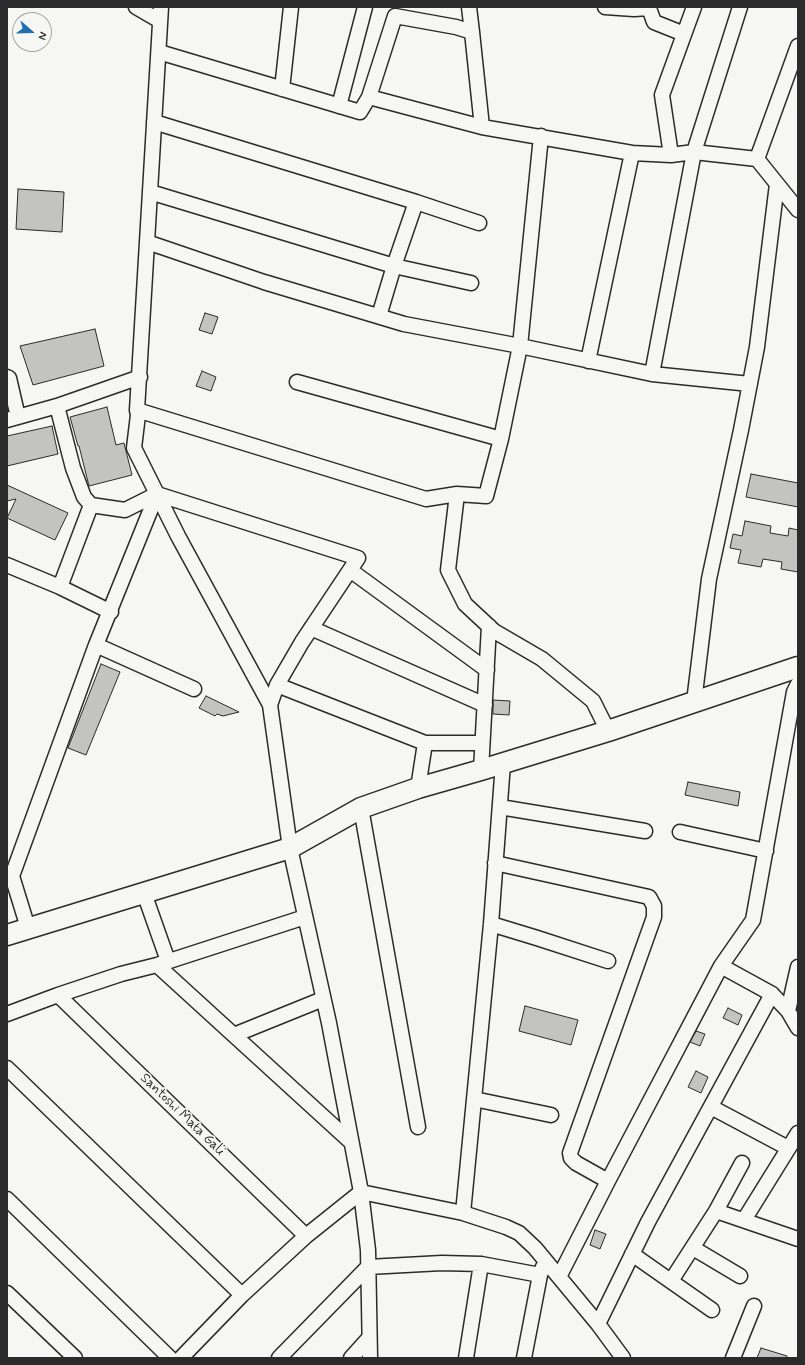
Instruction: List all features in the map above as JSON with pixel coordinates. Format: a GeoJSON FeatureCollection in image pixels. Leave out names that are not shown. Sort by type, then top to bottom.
{"type":"FeatureCollection","features":[{"type":"Feature","properties":{"kind":"street"},"geometry":{"type":"LineString","coordinates":[[136,7],[160,14],[159,52],[137,410],[138,415],[134,448],[182,542],[270,705],[290,848],[344,1100],[361,1192],[368,1250],[370,1358]]}},
{"type":"Feature","properties":{"kind":"street"},"geometry":{"type":"LineString","coordinates":[[282,89],[291,7]]}},
{"type":"Feature","properties":{"kind":"street"},"geometry":{"type":"LineString","coordinates":[[339,106],[365,7]]}},
{"type":"Feature","properties":{"kind":"street"},"geometry":{"type":"LineString","coordinates":[[469,7],[482,127]]}},
{"type":"Feature","properties":{"kind":"street"},"geometry":{"type":"LineString","coordinates":[[605,7],[634,9],[649,8],[654,22],[684,34]]}},
{"type":"Feature","properties":{"kind":"street"},"geometry":{"type":"LineString","coordinates":[[670,155],[662,95],[694,7]]}},
{"type":"Feature","properties":{"kind":"street"},"geometry":{"type":"LineString","coordinates":[[652,374],[694,152],[740,7]]}},
{"type":"Feature","properties":{"kind":"street"},"geometry":{"type":"LineString","coordinates":[[159,52],[360,112],[368,97],[395,12],[413,13],[472,32]]}},
{"type":"Feature","properties":{"kind":"street"},"geometry":{"type":"LineString","coordinates":[[757,159],[798,46]]}},
{"type":"Feature","properties":{"kind":"street"},"geometry":{"type":"LineString","coordinates":[[368,97],[482,127],[541,136],[632,153],[670,155],[694,152],[757,159],[798,210]]}},
{"type":"Feature","properties":{"kind":"street"},"geometry":{"type":"LineString","coordinates":[[154,122],[416,202],[479,223]]}},
{"type":"Feature","properties":{"kind":"street"},"geometry":{"type":"LineString","coordinates":[[137,410],[426,499],[457,494],[486,496],[500,440],[520,346],[541,136]]}},
{"type":"Feature","properties":{"kind":"street"},"geometry":{"type":"LineString","coordinates":[[588,361],[632,153]]}},
{"type":"Feature","properties":{"kind":"street"},"geometry":{"type":"LineString","coordinates":[[694,702],[709,579],[757,347],[777,184]]}},
{"type":"Feature","properties":{"kind":"street"},"geometry":{"type":"LineString","coordinates":[[150,192],[394,266],[470,284]]}},
{"type":"Feature","properties":{"kind":"street"},"geometry":{"type":"LineString","coordinates":[[379,316],[416,202]]}},
{"type":"Feature","properties":{"kind":"street"},"geometry":{"type":"LineString","coordinates":[[147,242],[264,282],[404,324],[520,346],[652,374],[750,384]]}},
{"type":"Feature","properties":{"kind":"street"},"geometry":{"type":"LineString","coordinates":[[7,377],[9,378],[12,418],[57,406],[140,377]]}},
{"type":"Feature","properties":{"kind":"street"},"geometry":{"type":"LineString","coordinates":[[297,382],[500,440]]}},
{"type":"Feature","properties":{"kind":"street"},"geometry":{"type":"LineString","coordinates":[[57,406],[73,468],[84,497],[91,505],[126,510],[157,494],[358,558],[311,628],[277,685],[270,705]]}},
{"type":"Feature","properties":{"kind":"street"},"geometry":{"type":"LineString","coordinates":[[28,928],[12,876],[96,645],[111,612],[157,494]]}},
{"type":"Feature","properties":{"kind":"street"},"geometry":{"type":"LineString","coordinates":[[457,494],[448,570],[464,604],[494,631],[542,659],[593,701],[608,731]]}},
{"type":"Feature","properties":{"kind":"street"},"geometry":{"type":"LineString","coordinates":[[60,587],[91,505]]}},
{"type":"Feature","properties":{"kind":"street"},"geometry":{"type":"LineString","coordinates":[[7,565],[60,587],[111,612]]}},
{"type":"Feature","properties":{"kind":"street"},"geometry":{"type":"LineString","coordinates":[[350,570],[487,670]]}},
{"type":"Feature","properties":{"kind":"street"},"geometry":{"type":"LineString","coordinates":[[481,770],[488,626]]}},
{"type":"Feature","properties":{"kind":"street"},"geometry":{"type":"LineString","coordinates":[[311,628],[484,705]]}},
{"type":"Feature","properties":{"kind":"street"},"geometry":{"type":"LineString","coordinates":[[96,645],[194,689]]}},
{"type":"Feature","properties":{"kind":"street"},"geometry":{"type":"LineString","coordinates":[[7,935],[290,848],[361,808],[418,788],[608,731],[798,667]]}},
{"type":"Feature","properties":{"kind":"street"},"geometry":{"type":"LineString","coordinates":[[559,1277],[721,966],[753,920],[794,692],[798,684]]}},
{"type":"Feature","properties":{"kind":"street"},"geometry":{"type":"LineString","coordinates":[[277,685],[425,743],[482,743]]}},
{"type":"Feature","properties":{"kind":"street"},"geometry":{"type":"LineString","coordinates":[[418,788],[425,743]]}},
{"type":"Feature","properties":{"kind":"street"},"geometry":{"type":"LineString","coordinates":[[463,1213],[496,863],[503,763]]}},
{"type":"Feature","properties":{"kind":"street"},"geometry":{"type":"LineString","coordinates":[[500,807],[645,831]]}},
{"type":"Feature","properties":{"kind":"street"},"geometry":{"type":"LineString","coordinates":[[361,808],[418,1127]]}},
{"type":"Feature","properties":{"kind":"street"},"geometry":{"type":"LineString","coordinates":[[680,832],[766,851]]}},
{"type":"Feature","properties":{"kind":"street"},"geometry":{"type":"LineString","coordinates":[[496,863],[642,895],[649,897],[654,906],[654,916],[570,1153],[571,1158],[576,1163],[608,1181]]}},
{"type":"Feature","properties":{"kind":"street"},"geometry":{"type":"LineString","coordinates":[[144,893],[163,963],[234,1036],[351,1142]]}},
{"type":"Feature","properties":{"kind":"street"},"geometry":{"type":"LineString","coordinates":[[7,1014],[121,974],[163,963],[305,917]]}},
{"type":"Feature","properties":{"kind":"street"},"geometry":{"type":"LineString","coordinates":[[490,924],[608,961]]}},
{"type":"Feature","properties":{"kind":"street"},"geometry":{"type":"LineString","coordinates":[[721,966],[772,994],[788,1011],[798,1028]]}},
{"type":"Feature","properties":{"kind":"street"},"geometry":{"type":"LineString","coordinates":[[788,1011],[798,967]]}},
{"type":"Feature","properties":{"kind":"street"},"geometry":{"type":"LineString","coordinates":[[598,1324],[648,1222],[772,994]]}},
{"type":"Feature","properties":{"kind":"street","name":"Santoshi Mata Gali"},"geometry":{"type":"LineString","coordinates":[[58,995],[306,1236]]}},
{"type":"Feature","properties":{"kind":"street"},"geometry":{"type":"LineString","coordinates":[[234,1036],[323,999]]}},
{"type":"Feature","properties":{"kind":"street"},"geometry":{"type":"LineString","coordinates":[[7,1068],[242,1295]]}},
{"type":"Feature","properties":{"kind":"street"},"geometry":{"type":"LineString","coordinates":[[474,1099],[550,1115]]}},
{"type":"Feature","properties":{"kind":"street"},"geometry":{"type":"LineString","coordinates":[[711,1107],[788,1148]]}},
{"type":"Feature","properties":{"kind":"street"},"geometry":{"type":"LineString","coordinates":[[744,1220],[798,1132]]}},
{"type":"Feature","properties":{"kind":"street"},"geometry":{"type":"LineString","coordinates":[[671,1281],[716,1211],[742,1163]]}},
{"type":"Feature","properties":{"kind":"street"},"geometry":{"type":"LineString","coordinates":[[181,1358],[242,1295],[306,1236],[361,1192]]}},
{"type":"Feature","properties":{"kind":"street"},"geometry":{"type":"LineString","coordinates":[[361,1192],[463,1213],[506,1226],[519,1233],[535,1248],[598,1324],[623,1358]]}},
{"type":"Feature","properties":{"kind":"street"},"geometry":{"type":"LineString","coordinates":[[7,1199],[170,1358]]}},
{"type":"Feature","properties":{"kind":"street"},"geometry":{"type":"LineString","coordinates":[[716,1211],[798,1239]]}},
{"type":"Feature","properties":{"kind":"street"},"geometry":{"type":"LineString","coordinates":[[693,1248],[740,1276]]}},
{"type":"Feature","properties":{"kind":"street"},"geometry":{"type":"LineString","coordinates":[[632,1254],[712,1310]]}},
{"type":"Feature","properties":{"kind":"street"},"geometry":{"type":"LineString","coordinates":[[524,1358],[540,1276],[545,1261]]}},
{"type":"Feature","properties":{"kind":"street"},"geometry":{"type":"LineString","coordinates":[[279,1358],[368,1267],[442,1263],[481,1264],[540,1276]]}},
{"type":"Feature","properties":{"kind":"street"},"geometry":{"type":"LineString","coordinates":[[466,1358],[481,1264]]}},
{"type":"Feature","properties":{"kind":"street"},"geometry":{"type":"LineString","coordinates":[[7,1293],[75,1358]]}},
{"type":"Feature","properties":{"kind":"street"},"geometry":{"type":"LineString","coordinates":[[733,1358],[754,1306]]}},
{"type":"Feature","properties":{"kind":"street"},"geometry":{"type":"LineString","coordinates":[[351,1358],[369,1338]]}},
{"type":"Feature","properties":{"kind":"building"},"geometry":{"type":"Polygon","coordinates":[[[18,189],[64,192],[62,232],[16,229],[18,189]]]}},
{"type":"Feature","properties":{"kind":"building"},"geometry":{"type":"Polygon","coordinates":[[[205,313],[218,317],[212,334],[199,330],[205,313]]]}},
{"type":"Feature","properties":{"kind":"building"},"geometry":{"type":"Polygon","coordinates":[[[95,329],[104,366],[33,385],[20,346],[95,329]]]}},
{"type":"Feature","properties":{"kind":"building"},"geometry":{"type":"Polygon","coordinates":[[[202,371],[216,377],[211,391],[196,386],[202,371]]]}},
{"type":"Feature","properties":{"kind":"building"},"geometry":{"type":"Polygon","coordinates":[[[107,407],[116,445],[124,443],[132,475],[89,486],[70,417],[107,407]]]}},
{"type":"Feature","properties":{"kind":"building"},"geometry":{"type":"Polygon","coordinates":[[[52,426],[58,454],[7,466],[7,436],[52,426]]]}},
{"type":"Feature","properties":{"kind":"building"},"geometry":{"type":"Polygon","coordinates":[[[751,474],[798,483],[798,507],[746,497],[751,474]]]}},
{"type":"Feature","properties":{"kind":"building"},"geometry":{"type":"Polygon","coordinates":[[[7,485],[68,513],[55,540],[7,518],[16,499],[7,501],[7,485]]]}},
{"type":"Feature","properties":{"kind":"building"},"geometry":{"type":"Polygon","coordinates":[[[745,521],[771,526],[770,533],[788,536],[789,528],[798,530],[798,572],[781,569],[782,562],[763,559],[761,567],[738,563],[741,550],[730,548],[733,534],[742,536],[745,521]]]}},
{"type":"Feature","properties":{"kind":"building"},"geometry":{"type":"Polygon","coordinates":[[[101,664],[120,672],[86,755],[68,748],[101,664]]]}},
{"type":"Feature","properties":{"kind":"building"},"geometry":{"type":"Polygon","coordinates":[[[206,696],[239,712],[223,716],[217,714],[215,716],[199,708],[206,696]]]}},
{"type":"Feature","properties":{"kind":"building"},"geometry":{"type":"Polygon","coordinates":[[[493,700],[510,701],[509,715],[493,714],[493,700]]]}},
{"type":"Feature","properties":{"kind":"building"},"geometry":{"type":"Polygon","coordinates":[[[688,782],[740,792],[738,806],[685,795],[688,782]]]}},
{"type":"Feature","properties":{"kind":"building"},"geometry":{"type":"Polygon","coordinates":[[[525,1006],[578,1020],[571,1045],[519,1031],[525,1006]]]}},
{"type":"Feature","properties":{"kind":"building"},"geometry":{"type":"Polygon","coordinates":[[[728,1008],[742,1015],[738,1025],[723,1018],[728,1008]]]}},
{"type":"Feature","properties":{"kind":"building"},"geometry":{"type":"Polygon","coordinates":[[[696,1031],[705,1034],[700,1046],[690,1042],[696,1031]]]}},
{"type":"Feature","properties":{"kind":"building"},"geometry":{"type":"Polygon","coordinates":[[[696,1071],[708,1077],[701,1093],[688,1087],[696,1071]]]}},
{"type":"Feature","properties":{"kind":"building"},"geometry":{"type":"Polygon","coordinates":[[[595,1230],[606,1234],[600,1249],[590,1245],[595,1230]]]}},
{"type":"Feature","properties":{"kind":"building"},"geometry":{"type":"Polygon","coordinates":[[[761,1348],[787,1356],[787,1358],[757,1358],[761,1348]]]}}]}
